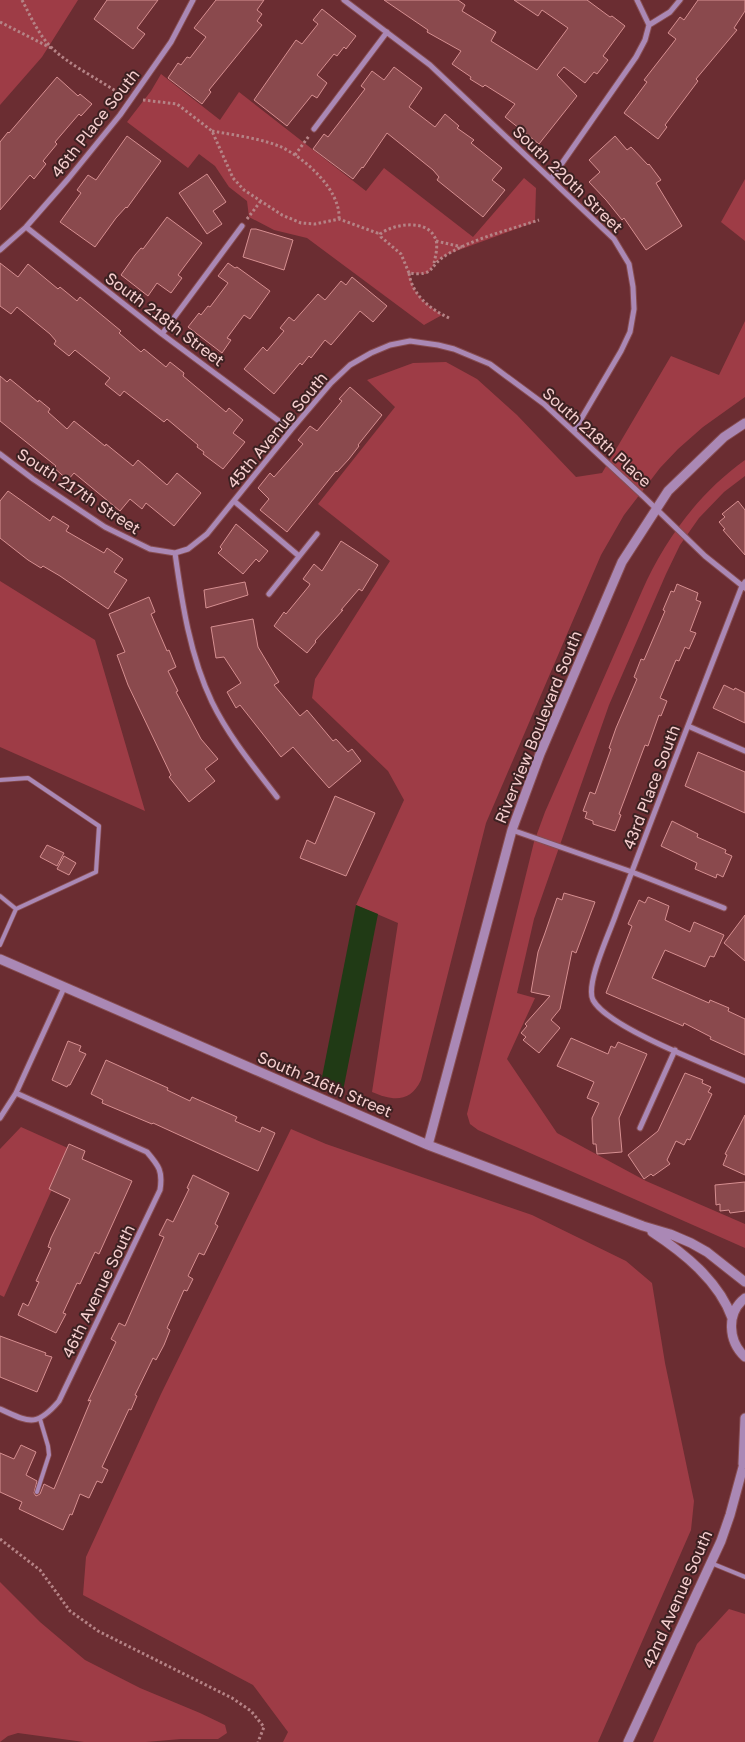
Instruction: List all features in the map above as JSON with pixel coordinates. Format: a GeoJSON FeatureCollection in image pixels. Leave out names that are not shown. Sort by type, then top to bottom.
{"type":"FeatureCollection","features":[{"type":"Feature","properties":{"kind":"street","name":"46th Place South"},"geometry":{"type":"LineString","coordinates":[[0,250],[26,227],[68,179],[132,97],[171,42],[192,0]]}},
{"type":"Feature","properties":{"kind":"street","name":"South 220th Street"},"geometry":{"type":"LineString","coordinates":[[344,0],[430,65],[614,239],[628,264],[633,287],[634,309],[630,332],[621,351],[574,431]]}},
{"type":"Feature","properties":{"kind":"street"},"geometry":{"type":"LineString","coordinates":[[551,179],[636,57],[649,25],[645,13],[637,0]]}},
{"type":"Feature","properties":{"kind":"street"},"geometry":{"type":"LineString","coordinates":[[649,25],[670,12],[680,0]]}},
{"type":"Feature","properties":{"kind":"street"},"geometry":{"type":"LineString","coordinates":[[314,129],[387,32]]}},
{"type":"Feature","properties":{"kind":"street"},"geometry":{"type":"LineString","coordinates":[[162,334],[242,226]]}},
{"type":"Feature","properties":{"kind":"street","name":"South 218th Street"},"geometry":{"type":"LineString","coordinates":[[26,227],[162,334],[291,430]]}},
{"type":"Feature","properties":{"kind":"street","name":"South 218th Place"},"geometry":{"type":"LineString","coordinates":[[410,341],[454,349],[490,364],[544,404],[705,556],[744,585]]}},
{"type":"Feature","properties":{"kind":"street","name":"45th Avenue South"},"geometry":{"type":"LineString","coordinates":[[175,553],[188,549],[207,534],[291,430],[331,383],[350,365],[390,345],[410,341]]}},
{"type":"Feature","properties":{"kind":"street","name":"Riverview Boulevard South"},"geometry":{"type":"LineString","coordinates":[[428,1145],[512,830],[540,754],[622,562],[668,491],[699,459],[724,437],[745,423]]}},
{"type":"Feature","properties":{"kind":"street","name":"South 217th Street"},"geometry":{"type":"LineString","coordinates":[[0,454],[33,479],[105,527],[150,549],[175,553]]}},
{"type":"Feature","properties":{"kind":"street"},"geometry":{"type":"LineString","coordinates":[[234,501],[299,556]]}},
{"type":"Feature","properties":{"kind":"street"},"geometry":{"type":"LineString","coordinates":[[269,594],[317,534]]}},
{"type":"Feature","properties":{"kind":"street"},"geometry":{"type":"LineString","coordinates":[[175,553],[188,628],[198,667],[212,701],[229,732],[277,797]]}},
{"type":"Feature","properties":{"kind":"street","name":"43rd Place South"},"geometry":{"type":"LineString","coordinates":[[675,1050],[620,1023],[595,1003],[591,994],[595,970],[744,585]]}},
{"type":"Feature","properties":{"kind":"street"},"geometry":{"type":"LineString","coordinates":[[688,726],[745,751]]}},
{"type":"Feature","properties":{"kind":"street"},"geometry":{"type":"LineString","coordinates":[[512,830],[632,872],[724,908]]}},
{"type":"Feature","properties":{"kind":"street","name":"South 216th Street"},"geometry":{"type":"LineString","coordinates":[[0,959],[428,1145],[691,1243],[707,1252],[745,1282]]}},
{"type":"Feature","properties":{"kind":"street"},"geometry":{"type":"LineString","coordinates":[[0,1118],[16,1093],[64,988]]}},
{"type":"Feature","properties":{"kind":"street"},"geometry":{"type":"LineString","coordinates":[[640,1128],[675,1050],[745,1082]]}},
{"type":"Feature","properties":{"kind":"street","name":"46th Avenue South"},"geometry":{"type":"LineString","coordinates":[[16,1093],[146,1152],[158,1165],[161,1180],[160,1190],[59,1401],[49,1414],[40,1419]]}},
{"type":"Feature","properties":{"kind":"street","name":"South 216th Street"},"geometry":{"type":"LineString","coordinates":[[643,1226],[670,1244],[706,1276],[728,1307],[732,1318]]}},
{"type":"Feature","properties":{"kind":"street"},"geometry":{"type":"LineString","coordinates":[[745,1298],[736,1309],[732,1318],[732,1336],[735,1345],[745,1357]]}},
{"type":"Feature","properties":{"kind":"street"},"geometry":{"type":"LineString","coordinates":[[0,1409],[28,1422],[40,1419]]}},
{"type":"Feature","properties":{"kind":"street","name":"42nd Avenue South"},"geometry":{"type":"LineString","coordinates":[[628,1742],[711,1563],[730,1515],[744,1462],[745,1418]]}},
{"type":"Feature","properties":{"kind":"lane"},"geometry":{"type":"LineString","coordinates":[[0,780],[28,778],[98,826],[96,872],[16,909],[0,945]]}},
{"type":"Feature","properties":{"kind":"lane"},"geometry":{"type":"LineString","coordinates":[[0,896],[16,909]]}},
{"type":"Feature","properties":{"kind":"lane"},"geometry":{"type":"LineString","coordinates":[[37,1492],[49,1454],[40,1419]]}},
{"type":"Feature","properties":{"kind":"lane"},"geometry":{"type":"LineString","coordinates":[[711,1563],[745,1577]]}},
{"type":"Feature","properties":{"kind":"path"},"geometry":{"type":"LineString","coordinates":[[22,0],[36,28],[60,56],[114,90],[132,97],[178,104],[212,131],[233,178],[244,190],[260,202],[282,215],[301,223],[314,224],[339,219],[380,234],[401,254],[410,273],[410,283],[418,296],[428,305],[449,318]]}},
{"type":"Feature","properties":{"kind":"path"},"geometry":{"type":"LineString","coordinates":[[0,22],[52,48]]}},
{"type":"Feature","properties":{"kind":"path"},"geometry":{"type":"LineString","coordinates":[[295,155],[314,129]]}},
{"type":"Feature","properties":{"kind":"path"},"geometry":{"type":"LineString","coordinates":[[212,131],[256,139],[279,146],[295,155],[320,176],[340,209],[339,219]]}},
{"type":"Feature","properties":{"kind":"path"},"geometry":{"type":"LineString","coordinates":[[242,226],[260,202]]}},
{"type":"Feature","properties":{"kind":"path"},"geometry":{"type":"LineString","coordinates":[[434,263],[448,254],[489,236],[539,220]]}},
{"type":"Feature","properties":{"kind":"path"},"geometry":{"type":"LineString","coordinates":[[380,234],[392,226],[415,225],[430,231],[435,236],[437,246],[431,270],[426,274],[410,273]]}},
{"type":"Feature","properties":{"kind":"path"},"geometry":{"type":"LineString","coordinates":[[436,241],[462,248]]}},
{"type":"Feature","properties":{"kind":"path"},"geometry":{"type":"LineString","coordinates":[[0,1539],[40,1570],[70,1611],[98,1631],[232,1698],[250,1711],[264,1727],[258,1742]]}},
{"type":"Feature","properties":{"kind":"shaded area"},"geometry":{"type":"Polygon","coordinates":[[[0,0],[78,0],[42,57],[0,105],[0,0]]]}},
{"type":"Feature","properties":{"kind":"shaded area"},"geometry":{"type":"Polygon","coordinates":[[[161,74],[220,120],[239,92],[366,191],[384,168],[473,237],[524,178],[536,188],[535,222],[448,254],[434,263],[431,270],[426,274],[410,273],[416,292],[425,302],[442,315],[424,325],[307,238],[274,230],[249,217],[247,201],[229,187],[215,166],[199,154],[188,168],[127,122],[151,91],[161,74]]]}},
{"type":"Feature","properties":{"kind":"shaded area"},"geometry":{"type":"Polygon","coordinates":[[[745,179],[745,241],[721,222],[745,179]]]}},
{"type":"Feature","properties":{"kind":"shaded area"},"geometry":{"type":"Polygon","coordinates":[[[745,321],[745,397],[703,427],[678,449],[660,468],[624,515],[601,555],[486,823],[421,1080],[412,1093],[400,1098],[387,1097],[372,1092],[398,923],[356,905],[404,800],[388,771],[312,698],[315,679],[390,561],[318,504],[395,407],[367,380],[413,363],[446,362],[477,379],[517,415],[576,477],[602,473],[671,356],[719,375],[745,321]]]}},
{"type":"Feature","properties":{"kind":"shaded area"},"geometry":{"type":"Polygon","coordinates":[[[745,460],[745,476],[724,492],[699,518],[680,545],[609,705],[534,919],[517,993],[535,998],[507,1059],[557,1133],[646,1181],[745,1224],[745,1248],[478,1130],[470,1124],[467,1114],[534,842],[545,812],[642,591],[661,553],[698,502],[728,473],[745,460]]]}},
{"type":"Feature","properties":{"kind":"shaded area"},"geometry":{"type":"Polygon","coordinates":[[[0,581],[95,640],[145,811],[0,747],[0,581]]]}},
{"type":"Feature","properties":{"kind":"shaded area"},"geometry":{"type":"Polygon","coordinates":[[[356,905],[378,914],[343,1091],[321,1082],[356,905]]]}},
{"type":"Feature","properties":{"kind":"shaded area"},"geometry":{"type":"Polygon","coordinates":[[[21,1127],[70,1149],[4,1297],[0,1295],[0,1149],[21,1127]]]}},
{"type":"Feature","properties":{"kind":"shaded area"},"geometry":{"type":"Polygon","coordinates":[[[291,1129],[326,1144],[532,1215],[626,1261],[652,1283],[665,1363],[694,1501],[691,1530],[598,1742],[283,1742],[288,1732],[253,1685],[83,1595],[86,1557],[161,1394],[291,1129]]]}},
{"type":"Feature","properties":{"kind":"shaded area"},"geometry":{"type":"Polygon","coordinates":[[[0,1582],[40,1622],[85,1660],[140,1688],[225,1725],[227,1733],[218,1739],[84,1742],[18,1733],[8,1736],[0,1742],[0,1582]]]}},
{"type":"Feature","properties":{"kind":"shaded area"},"geometry":{"type":"Polygon","coordinates":[[[729,1609],[745,1614],[745,1742],[653,1742],[697,1644],[729,1609]]]}},
{"type":"Feature","properties":{"kind":"building"},"geometry":{"type":"Polygon","coordinates":[[[107,0],[158,0],[137,28],[145,34],[133,49],[94,19],[107,0]]]}},
{"type":"Feature","properties":{"kind":"building"},"geometry":{"type":"Polygon","coordinates":[[[216,0],[264,0],[257,10],[262,14],[257,21],[262,25],[209,90],[211,92],[202,104],[168,78],[178,63],[181,65],[187,57],[190,58],[206,37],[194,28],[216,0]]]}},
{"type":"Feature","properties":{"kind":"building"},"geometry":{"type":"Polygon","coordinates":[[[384,0],[458,0],[465,5],[462,11],[496,32],[491,41],[537,70],[568,28],[542,10],[538,16],[514,0],[587,0],[625,26],[603,56],[608,60],[597,74],[594,72],[585,83],[564,67],[557,75],[577,96],[539,144],[505,117],[515,104],[485,85],[483,87],[470,79],[471,77],[452,64],[461,51],[427,32],[428,30],[384,0]]]}},
{"type":"Feature","properties":{"kind":"building"},"geometry":{"type":"Polygon","coordinates":[[[698,0],[745,0],[745,11],[734,28],[737,30],[696,79],[698,81],[665,125],[667,127],[658,139],[624,113],[647,82],[644,80],[676,39],[668,33],[680,17],[684,20],[698,0]]]}},
{"type":"Feature","properties":{"kind":"building"},"geometry":{"type":"Polygon","coordinates":[[[322,9],[356,36],[346,49],[344,47],[337,56],[334,54],[317,75],[327,83],[317,98],[312,95],[287,126],[254,100],[296,40],[302,44],[318,24],[313,20],[322,9]]]}},
{"type":"Feature","properties":{"kind":"building"},"geometry":{"type":"Polygon","coordinates":[[[394,67],[422,88],[409,107],[435,127],[445,114],[459,126],[457,128],[474,140],[471,143],[502,168],[492,180],[505,190],[483,217],[437,180],[439,177],[433,170],[387,133],[363,168],[353,179],[313,149],[324,134],[328,137],[365,89],[361,86],[372,71],[384,80],[394,67]]]}},
{"type":"Feature","properties":{"kind":"building"},"geometry":{"type":"Polygon","coordinates":[[[57,77],[78,96],[80,94],[92,104],[81,116],[79,114],[55,142],[57,144],[43,161],[46,164],[34,179],[30,175],[0,210],[0,142],[57,77]]]}},
{"type":"Feature","properties":{"kind":"building"},"geometry":{"type":"Polygon","coordinates":[[[127,136],[161,161],[127,208],[116,218],[95,247],[60,222],[81,193],[77,190],[88,175],[96,180],[127,136]]]}},
{"type":"Feature","properties":{"kind":"building"},"geometry":{"type":"Polygon","coordinates":[[[615,136],[627,150],[631,147],[649,164],[661,180],[656,183],[682,226],[646,250],[624,218],[622,220],[589,182],[600,172],[589,160],[615,136]]]}},
{"type":"Feature","properties":{"kind":"building"},"geometry":{"type":"Polygon","coordinates":[[[207,174],[226,202],[213,211],[222,224],[207,234],[179,193],[207,174]]]}},
{"type":"Feature","properties":{"kind":"building"},"geometry":{"type":"Polygon","coordinates":[[[167,217],[202,243],[178,275],[182,278],[171,293],[157,283],[148,296],[121,275],[167,217]]]}},
{"type":"Feature","properties":{"kind":"building"},"geometry":{"type":"Polygon","coordinates":[[[251,229],[293,240],[284,270],[243,257],[251,229]]]}},
{"type":"Feature","properties":{"kind":"building"},"geometry":{"type":"Polygon","coordinates":[[[0,263],[18,277],[28,264],[58,289],[60,287],[77,301],[80,297],[121,331],[119,333],[141,352],[144,349],[166,367],[170,362],[184,373],[183,376],[226,412],[229,408],[243,420],[233,433],[245,442],[223,469],[203,454],[204,452],[197,447],[198,445],[167,419],[164,422],[124,391],[120,396],[105,384],[110,378],[75,350],[69,356],[54,344],[56,341],[50,334],[17,307],[11,314],[0,306],[0,263]]]}},
{"type":"Feature","properties":{"kind":"building"},"geometry":{"type":"Polygon","coordinates":[[[228,263],[235,268],[237,267],[270,291],[250,319],[244,315],[227,338],[231,340],[222,353],[188,327],[199,313],[201,315],[208,306],[210,307],[228,283],[218,276],[228,263]]]}},
{"type":"Feature","properties":{"kind":"building"},"geometry":{"type":"Polygon","coordinates":[[[352,277],[387,306],[373,322],[360,311],[331,345],[325,340],[311,358],[309,356],[302,365],[300,363],[274,394],[244,369],[263,347],[267,351],[284,331],[280,328],[289,317],[294,321],[318,294],[325,300],[341,281],[346,285],[352,277]]]}},
{"type":"Feature","properties":{"kind":"building"},"geometry":{"type":"Polygon","coordinates":[[[0,376],[7,382],[10,379],[38,402],[39,400],[50,409],[48,412],[67,429],[74,421],[133,466],[138,460],[167,485],[177,473],[201,493],[174,526],[146,503],[142,509],[130,499],[120,511],[74,473],[68,480],[54,468],[56,466],[0,421],[0,376]]]}},
{"type":"Feature","properties":{"kind":"building"},"geometry":{"type":"Polygon","coordinates":[[[350,387],[382,415],[349,459],[336,471],[287,532],[260,510],[269,499],[258,488],[270,473],[274,477],[303,444],[298,440],[310,426],[317,431],[342,401],[339,399],[350,387]]]}},
{"type":"Feature","properties":{"kind":"building"},"geometry":{"type":"Polygon","coordinates":[[[8,491],[50,521],[53,516],[69,526],[66,531],[104,553],[107,548],[123,559],[114,572],[127,580],[108,609],[60,576],[28,560],[0,538],[0,501],[8,491]]]}},
{"type":"Feature","properties":{"kind":"building"},"geometry":{"type":"Polygon","coordinates":[[[738,501],[745,510],[745,555],[723,530],[725,529],[719,522],[725,517],[722,514],[738,501]]]}},
{"type":"Feature","properties":{"kind":"building"},"geometry":{"type":"Polygon","coordinates":[[[236,524],[268,551],[259,562],[256,559],[243,574],[218,553],[236,524]]]}},
{"type":"Feature","properties":{"kind":"building"},"geometry":{"type":"Polygon","coordinates":[[[341,541],[378,565],[362,591],[359,589],[307,653],[274,626],[284,612],[286,614],[309,586],[310,584],[303,579],[314,564],[322,571],[341,541]]]}},
{"type":"Feature","properties":{"kind":"building"},"geometry":{"type":"Polygon","coordinates":[[[245,582],[248,595],[206,608],[204,590],[245,582]]]}},
{"type":"Feature","properties":{"kind":"building"},"geometry":{"type":"Polygon","coordinates":[[[677,584],[698,593],[696,600],[701,602],[690,631],[696,633],[689,649],[685,647],[679,661],[676,660],[660,698],[667,701],[661,716],[659,715],[648,746],[645,745],[619,814],[621,815],[615,831],[593,824],[593,821],[585,818],[587,812],[583,811],[590,792],[595,794],[611,749],[609,748],[616,728],[637,679],[634,677],[641,659],[644,660],[665,611],[663,610],[671,591],[674,592],[677,584]]]}},
{"type":"Feature","properties":{"kind":"building"},"geometry":{"type":"Polygon","coordinates":[[[149,597],[155,612],[151,614],[176,667],[168,671],[178,691],[176,692],[201,739],[218,759],[205,769],[215,781],[189,802],[169,777],[171,775],[128,685],[117,655],[125,652],[109,614],[149,597]]]}},
{"type":"Feature","properties":{"kind":"building"},"geometry":{"type":"Polygon","coordinates":[[[253,619],[258,647],[279,682],[274,685],[300,716],[307,710],[333,741],[336,739],[348,752],[352,749],[361,761],[329,788],[293,747],[281,757],[240,705],[236,708],[227,692],[241,683],[224,657],[216,658],[211,627],[253,619]]]}},
{"type":"Feature","properties":{"kind":"building"},"geometry":{"type":"Polygon","coordinates":[[[724,685],[745,693],[745,723],[713,708],[724,685]]]}},
{"type":"Feature","properties":{"kind":"building"},"geometry":{"type":"Polygon","coordinates":[[[698,752],[745,772],[745,813],[685,786],[698,752]]]}},
{"type":"Feature","properties":{"kind":"building"},"geometry":{"type":"Polygon","coordinates":[[[335,796],[375,813],[346,876],[300,858],[307,840],[315,844],[335,796]]]}},
{"type":"Feature","properties":{"kind":"building"},"geometry":{"type":"Polygon","coordinates":[[[672,821],[698,834],[697,837],[726,850],[725,853],[732,856],[723,877],[717,874],[716,878],[695,869],[697,863],[661,846],[672,821]]]}},
{"type":"Feature","properties":{"kind":"building"},"geometry":{"type":"Polygon","coordinates":[[[47,845],[64,853],[57,866],[40,857],[47,845]]]}},
{"type":"Feature","properties":{"kind":"building"},"geometry":{"type":"Polygon","coordinates":[[[64,856],[76,863],[69,875],[57,869],[64,856]]]}},
{"type":"Feature","properties":{"kind":"building"},"geometry":{"type":"Polygon","coordinates":[[[564,893],[595,902],[576,953],[572,951],[560,1009],[551,1020],[560,1028],[539,1053],[523,1040],[526,1037],[521,1033],[527,1026],[525,1024],[550,996],[531,992],[538,952],[557,898],[562,900],[564,893]]]}},
{"type":"Feature","properties":{"kind":"building"},"geometry":{"type":"Polygon","coordinates":[[[648,897],[669,906],[665,920],[690,932],[694,922],[724,935],[714,957],[710,956],[705,967],[665,950],[652,978],[709,1003],[710,1000],[729,1008],[728,1011],[745,1019],[745,1055],[710,1039],[711,1037],[684,1023],[683,1026],[606,993],[632,926],[628,924],[639,900],[645,903],[648,897]]]}},
{"type":"Feature","properties":{"kind":"building"},"geometry":{"type":"Polygon","coordinates":[[[745,915],[745,961],[724,943],[745,915]]]}},
{"type":"Feature","properties":{"kind":"building"},"geometry":{"type":"Polygon","coordinates":[[[571,1038],[608,1054],[611,1046],[615,1048],[618,1042],[647,1054],[619,1118],[622,1152],[597,1154],[596,1144],[593,1144],[592,1118],[599,1103],[587,1098],[594,1082],[557,1066],[571,1038]]]}},
{"type":"Feature","properties":{"kind":"building"},"geometry":{"type":"Polygon","coordinates":[[[68,1041],[81,1046],[79,1051],[86,1054],[70,1085],[67,1087],[52,1080],[68,1041]]]}},
{"type":"Feature","properties":{"kind":"building"},"geometry":{"type":"Polygon","coordinates":[[[106,1060],[168,1088],[167,1090],[190,1101],[192,1097],[237,1117],[235,1121],[260,1132],[262,1127],[275,1133],[258,1171],[153,1123],[102,1103],[103,1100],[91,1094],[106,1060]]]}},
{"type":"Feature","properties":{"kind":"building"},"geometry":{"type":"Polygon","coordinates":[[[685,1073],[703,1080],[702,1083],[711,1087],[708,1092],[712,1094],[690,1140],[687,1139],[684,1145],[676,1141],[667,1160],[670,1164],[653,1176],[651,1174],[644,1179],[628,1155],[658,1131],[685,1073]]]}},
{"type":"Feature","properties":{"kind":"building"},"geometry":{"type":"Polygon","coordinates":[[[745,1115],[745,1175],[723,1165],[727,1155],[725,1154],[745,1115]]]}},
{"type":"Feature","properties":{"kind":"building"},"geometry":{"type":"Polygon","coordinates":[[[69,1144],[85,1151],[82,1159],[132,1181],[99,1254],[95,1252],[80,1284],[77,1283],[63,1313],[66,1314],[56,1333],[18,1315],[23,1303],[28,1306],[39,1282],[36,1281],[51,1248],[48,1247],[51,1238],[70,1199],[49,1189],[69,1144]]]}},
{"type":"Feature","properties":{"kind":"building"},"geometry":{"type":"Polygon","coordinates":[[[193,1175],[229,1193],[215,1224],[218,1226],[204,1255],[199,1253],[188,1276],[193,1279],[187,1291],[184,1290],[167,1328],[170,1330],[164,1345],[156,1360],[153,1358],[135,1395],[137,1396],[131,1410],[129,1409],[102,1467],[108,1470],[102,1483],[97,1481],[89,1498],[80,1494],[72,1515],[70,1514],[63,1530],[19,1509],[22,1502],[0,1492],[0,1453],[14,1459],[21,1445],[36,1452],[26,1475],[37,1481],[34,1493],[36,1496],[40,1494],[44,1484],[54,1489],[91,1400],[88,1401],[116,1342],[111,1339],[119,1323],[125,1326],[164,1237],[159,1235],[167,1219],[173,1222],[189,1189],[187,1188],[193,1175]]]}},
{"type":"Feature","properties":{"kind":"building"},"geometry":{"type":"Polygon","coordinates":[[[745,1182],[745,1211],[730,1213],[729,1210],[720,1211],[720,1204],[716,1205],[715,1185],[745,1182]]]}},
{"type":"Feature","properties":{"kind":"building"},"geometry":{"type":"Polygon","coordinates":[[[0,1336],[52,1357],[37,1392],[0,1377],[0,1336]]]}}]}
